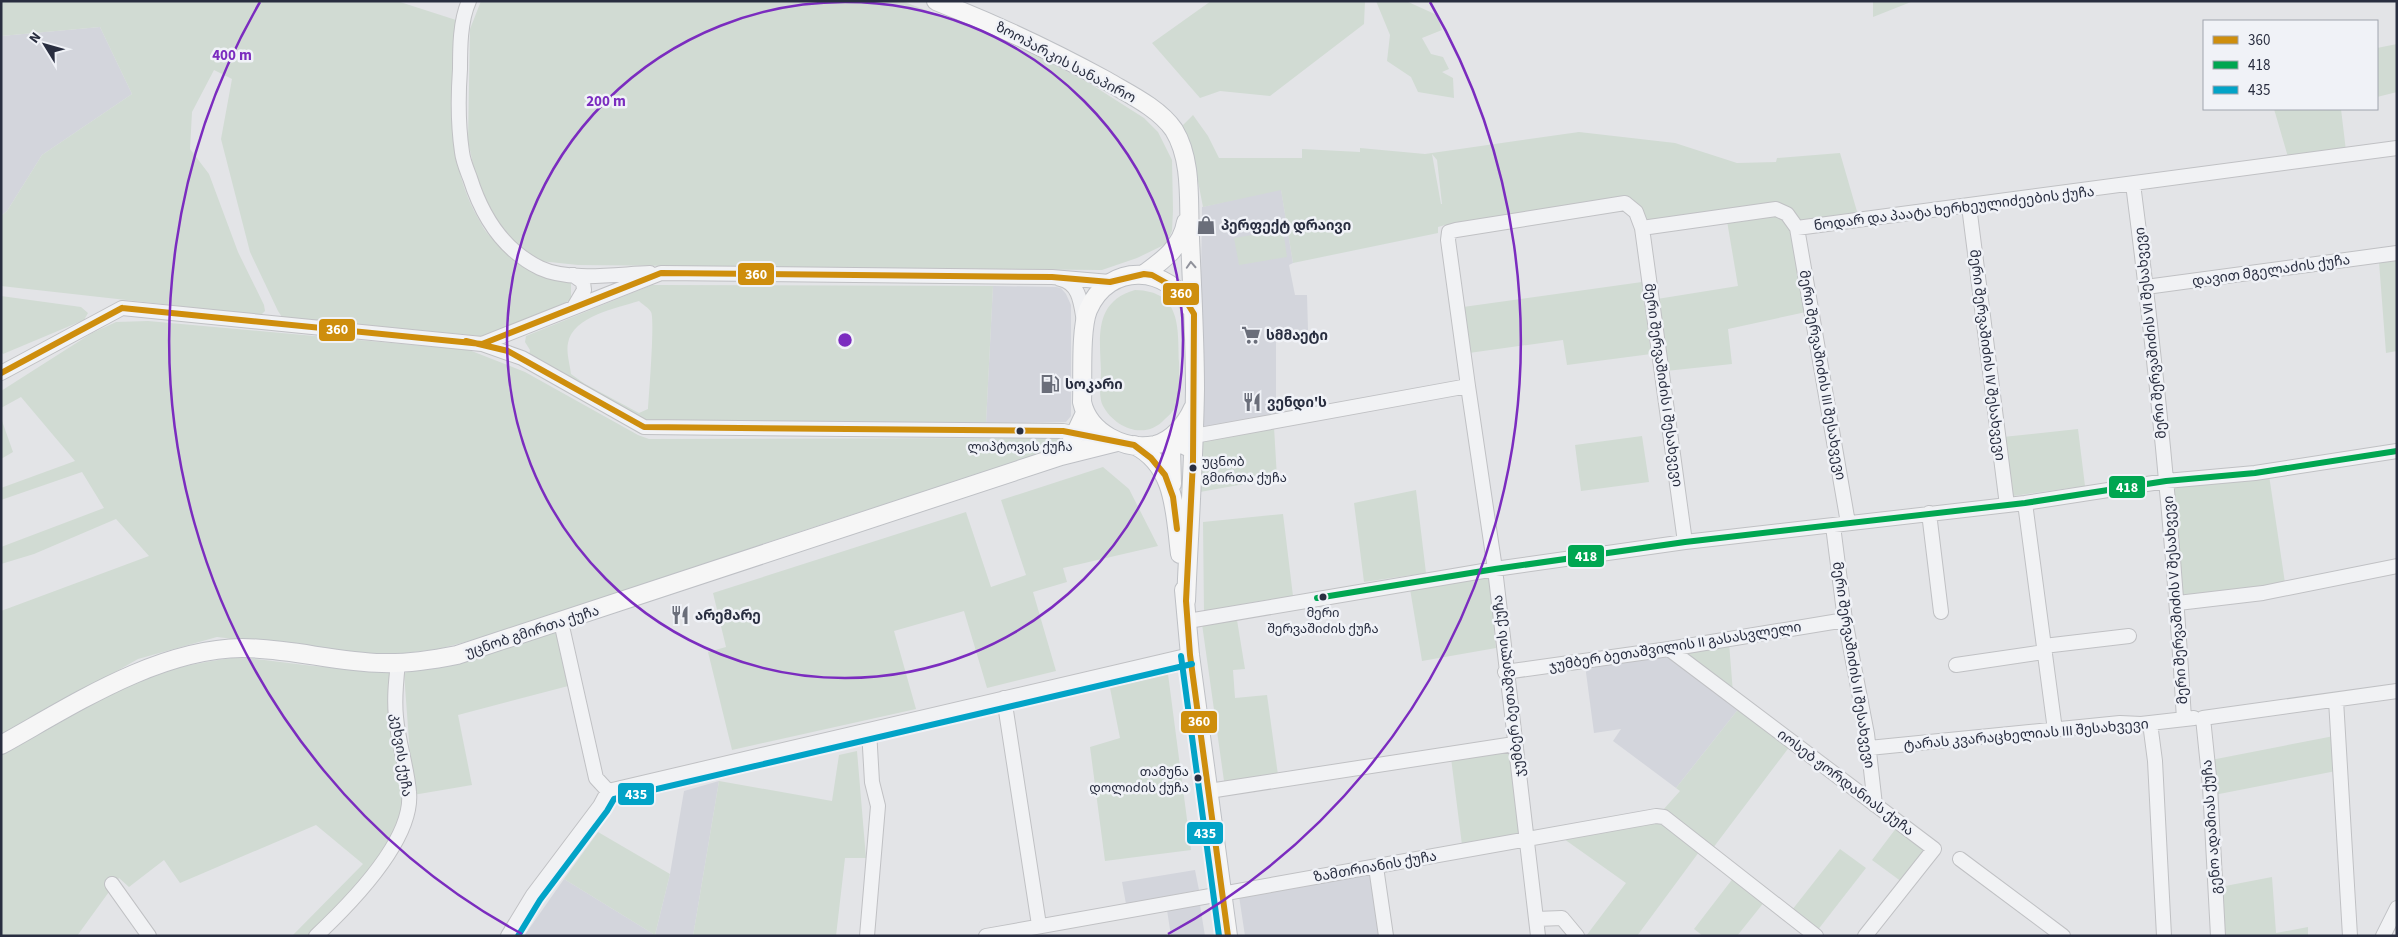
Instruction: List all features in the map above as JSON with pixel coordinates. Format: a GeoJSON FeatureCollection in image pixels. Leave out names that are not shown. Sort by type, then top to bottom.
{"type":"FeatureCollection","features":[{"type":"Feature","properties":{"kind":"main road","name":"ზოოპარკის სანაპირო"},"geometry":{"type":"LineString","coordinates":[[936,1],[991,22],[1074,63],[1134,96],[1161,117],[1173,130],[1180,143],[1188,175],[1188,204]]}},
{"type":"Feature","properties":{"kind":"main road"},"geometry":{"type":"LineString","coordinates":[[1188,204],[1185,227],[1178,244],[1164,260],[1144,274],[1110,282],[1101,289],[1088,311],[1085,326],[1082,402],[1093,424],[1117,442],[1134,445],[1156,444],[1168,438],[1181,428],[1194,406]]}},
{"type":"Feature","properties":{"kind":"main road"},"geometry":{"type":"LineString","coordinates":[[1186,601],[1194,436],[1194,314],[1188,204]]}},
{"type":"Feature","properties":{"kind":"main road"},"geometry":{"type":"LineString","coordinates":[[1144,274],[1168,282],[1179,290],[1194,314]]}},
{"type":"Feature","properties":{"kind":"main road"},"geometry":{"type":"LineString","coordinates":[[1061,456],[1086,413]]}},
{"type":"Feature","properties":{"kind":"main road","name":"უცნობ გმირთა ქუჩა"},"geometry":{"type":"LineString","coordinates":[[1,745],[112,684],[164,663],[197,654],[242,648],[398,663],[457,655],[1061,456],[1117,442]]}},
{"type":"Feature","properties":{"kind":"main road"},"geometry":{"type":"LineString","coordinates":[[1193,462],[1191,452],[1184,444],[1177,444],[1170,449],[1173,497],[1186,601],[1190,655],[1228,936]]}},
{"type":"Feature","properties":{"kind":"main road"},"geometry":{"type":"LineString","coordinates":[[1134,445],[1151,458],[1165,475],[1173,497]]}},
{"type":"Feature","properties":{"kind":"street"},"geometry":{"type":"LineString","coordinates":[[469,1],[461,38],[458,122],[462,155],[478,204],[493,229],[519,255],[542,269],[573,275],[661,272],[1052,277],[1110,282]]}},
{"type":"Feature","properties":{"kind":"street","name":"ნოდარ და პაატა ხერხეულიძეების ქუჩა"},"geometry":{"type":"LineString","coordinates":[[1642,228],[1776,209],[1787,214],[1797,228],[2397,148]]}},
{"type":"Feature","properties":{"kind":"street","name":"მერი შერვაშიძის VI შესახვევი"},"geometry":{"type":"LineString","coordinates":[[2133,184],[2146,287],[2166,481]]}},
{"type":"Feature","properties":{"kind":"street"},"geometry":{"type":"LineString","coordinates":[[1194,436],[1468,386],[1448,240],[1450,232],[1625,203],[1636,212],[1642,228]]}},
{"type":"Feature","properties":{"kind":"street","name":"მერი შერვაშიძის IV შესახვევი"},"geometry":{"type":"LineString","coordinates":[[1970,206],[2007,505]]}},
{"type":"Feature","properties":{"kind":"street","name":"მერი შერვაშიძის I შესახვევი"},"geometry":{"type":"LineString","coordinates":[[1642,228],[1685,542]]}},
{"type":"Feature","properties":{"kind":"street","name":"მერი შერვაშიძის III შესახვევი"},"geometry":{"type":"LineString","coordinates":[[1797,228],[1848,523]]}},
{"type":"Feature","properties":{"kind":"street","name":"დავით მგელაძის ქუჩა"},"geometry":{"type":"LineString","coordinates":[[2146,287],[2397,253]]}},
{"type":"Feature","properties":{"kind":"street"},"geometry":{"type":"LineString","coordinates":[[482,344],[661,272]]}},
{"type":"Feature","properties":{"kind":"street"},"geometry":{"type":"LineString","coordinates":[[573,275],[583,282],[584,290],[574,307]]}},
{"type":"Feature","properties":{"kind":"street"},"geometry":{"type":"LineString","coordinates":[[1052,277],[1066,280],[1077,291],[1085,326]]}},
{"type":"Feature","properties":{"kind":"street"},"geometry":{"type":"LineString","coordinates":[[1,374],[122,308],[482,344],[522,358],[644,427],[1076,432],[1117,442]]}},
{"type":"Feature","properties":{"kind":"street"},"geometry":{"type":"LineString","coordinates":[[520,329],[514,346],[522,358]]}},
{"type":"Feature","properties":{"kind":"street","name":"ჯუმბერ ბეთაშვილის ქუჩა"},"geometry":{"type":"LineString","coordinates":[[1468,386],[1495,569],[1505,672],[1538,936]]}},
{"type":"Feature","properties":{"kind":"street"},"geometry":{"type":"LineString","coordinates":[[1188,621],[1495,569],[1685,542],[2025,503],[2166,481],[2255,472],[2397,451]]}},
{"type":"Feature","properties":{"kind":"street","name":"მერი შერვაშიძის V შესახვევი"},"geometry":{"type":"LineString","coordinates":[[2166,481],[2178,603],[2184,719]]}},
{"type":"Feature","properties":{"kind":"street"},"geometry":{"type":"LineString","coordinates":[[2025,503],[2055,730]]}},
{"type":"Feature","properties":{"kind":"street"},"geometry":{"type":"LineString","coordinates":[[1930,513],[1941,612]]}},
{"type":"Feature","properties":{"kind":"street","name":"მერი შერვაშიძის II შესახვევი"},"geometry":{"type":"LineString","coordinates":[[1832,526],[1845,620],[1868,748],[1875,805]]}},
{"type":"Feature","properties":{"kind":"street"},"geometry":{"type":"LineString","coordinates":[[2178,603],[2263,593],[2397,566]]}},
{"type":"Feature","properties":{"kind":"street","name":"ჯუმბერ ბეთაშვილის II გასასვლელი"},"geometry":{"type":"LineString","coordinates":[[1505,672],[1669,649],[1845,620]]}},
{"type":"Feature","properties":{"kind":"street"},"geometry":{"type":"LineString","coordinates":[[561,622],[596,778],[608,791]]}},
{"type":"Feature","properties":{"kind":"street"},"geometry":{"type":"LineString","coordinates":[[1956,665],[2129,636]]}},
{"type":"Feature","properties":{"kind":"street","name":"იოსებ ჟორდანიას ქუჩა"},"geometry":{"type":"LineString","coordinates":[[1669,649],[1934,848],[1866,936]]}},
{"type":"Feature","properties":{"kind":"street"},"geometry":{"type":"LineString","coordinates":[[508,936],[533,895],[600,806],[608,791],[1190,655]]}},
{"type":"Feature","properties":{"kind":"street","name":"კეხვის ქუჩა"},"geometry":{"type":"LineString","coordinates":[[316,936],[381,865],[405,824],[410,794],[396,718],[394,695],[398,663]]}},
{"type":"Feature","properties":{"kind":"street"},"geometry":{"type":"LineString","coordinates":[[2184,719],[2204,718],[2397,691]]}},
{"type":"Feature","properties":{"kind":"street"},"geometry":{"type":"LineString","coordinates":[[1004,698],[1039,925]]}},
{"type":"Feature","properties":{"kind":"street"},"geometry":{"type":"LineString","coordinates":[[2336,700],[2350,936]]}},
{"type":"Feature","properties":{"kind":"street","name":"გენო ადამიას ქუჩა"},"geometry":{"type":"LineString","coordinates":[[2204,718],[2210,786],[2218,936]]}},
{"type":"Feature","properties":{"kind":"street","name":"ტარას კვარაცხელიას III შესახვევი"},"geometry":{"type":"LineString","coordinates":[[1868,748],[2120,723],[2150,723],[2184,719]]}},
{"type":"Feature","properties":{"kind":"street"},"geometry":{"type":"LineString","coordinates":[[2150,723],[2164,936]]}},
{"type":"Feature","properties":{"kind":"street"},"geometry":{"type":"LineString","coordinates":[[867,936],[878,806],[872,782],[869,730]]}},
{"type":"Feature","properties":{"kind":"street"},"geometry":{"type":"LineString","coordinates":[[1208,791],[1514,744]]}},
{"type":"Feature","properties":{"kind":"street"},"geometry":{"type":"LineString","coordinates":[[1527,838],[1650,816],[1664,817],[1816,936]]}},
{"type":"Feature","properties":{"kind":"street","name":"ზამთრიანის ქუჩა"},"geometry":{"type":"LineString","coordinates":[[992,935],[1222,892],[1376,867],[1527,838]]}},
{"type":"Feature","properties":{"kind":"street"},"geometry":{"type":"LineString","coordinates":[[1960,859],[2063,936]]}},
{"type":"Feature","properties":{"kind":"street"},"geometry":{"type":"LineString","coordinates":[[1376,867],[1386,936]]}},
{"type":"Feature","properties":{"kind":"street"},"geometry":{"type":"LineString","coordinates":[[112,884],[149,936]]}},
{"type":"Feature","properties":{"kind":"street"},"geometry":{"type":"LineString","coordinates":[[2383,936],[2397,908]]}},
{"type":"Feature","properties":{"kind":"street"},"geometry":{"type":"LineString","coordinates":[[1536,919],[1562,918],[1577,936]]}},
{"type":"Feature","properties":{"kind":"shaded area"},"geometry":{"type":"Polygon","coordinates":[[[1,1],[397,1],[456,20],[452,96],[453,122],[455,147],[467,195],[484,228],[495,240],[527,260],[571,281],[571,300],[500,331],[480,336],[304,319],[284,320],[250,252],[221,139],[232,79],[214,70],[192,112],[190,149],[209,174],[238,252],[264,305],[265,311],[261,315],[1,286],[1,216],[7,211],[42,155],[132,94],[100,27],[1,36],[1,1]]]}},
{"type":"Feature","properties":{"kind":"shaded area"},"geometry":{"type":"Polygon","coordinates":[[[481,1],[902,1],[983,32],[1047,61],[1089,83],[1144,118],[1158,132],[1172,160],[1172,231],[1166,244],[1137,258],[1102,270],[578,265],[540,261],[522,250],[492,215],[476,178],[468,141],[470,29],[481,1]]]}},
{"type":"Feature","properties":{"kind":"shaded area"},"geometry":{"type":"Polygon","coordinates":[[[1211,1],[1365,1],[1364,24],[1270,96],[1220,91],[1200,98],[1152,43],[1211,1]]]}},
{"type":"Feature","properties":{"kind":"shaded area"},"geometry":{"type":"Polygon","coordinates":[[[1376,1],[1406,1],[1437,15],[1442,30],[1422,38],[1431,54],[1443,57],[1449,69],[1442,72],[1453,78],[1454,98],[1418,92],[1411,77],[1387,61],[1390,35],[1376,1]]]}},
{"type":"Feature","properties":{"kind":"shaded area"},"geometry":{"type":"Polygon","coordinates":[[[1873,1],[1946,1],[1911,2],[1873,17],[1873,1]]]}},
{"type":"Feature","properties":{"kind":"shaded area"},"geometry":{"type":"Polygon","coordinates":[[[100,27],[132,94],[42,155],[7,211],[1,216],[1,36],[100,27]]]}},
{"type":"Feature","properties":{"kind":"shaded area"},"geometry":{"type":"Polygon","coordinates":[[[2397,44],[2397,92],[2378,97],[2378,48],[2397,44]]]}},
{"type":"Feature","properties":{"kind":"shaded area"},"geometry":{"type":"Polygon","coordinates":[[[2274,110],[2341,110],[2346,151],[2288,157],[2274,110]]]}},
{"type":"Feature","properties":{"kind":"shaded area"},"geometry":{"type":"Polygon","coordinates":[[[1193,115],[1208,136],[1219,158],[1302,158],[1302,149],[1360,152],[1360,148],[1425,154],[1579,132],[1675,143],[1737,163],[1776,162],[1777,158],[1840,153],[1858,215],[1798,224],[1785,208],[1648,223],[1632,201],[1625,196],[1446,227],[1445,225],[1438,227],[1438,233],[1293,263],[1281,190],[1203,207],[1195,166],[1180,128],[1193,115]],[[1432,154],[1442,204],[1437,160],[1432,154]]]}},
{"type":"Feature","properties":{"kind":"shaded area"},"geometry":{"type":"Polygon","coordinates":[[[1281,189],[1293,263],[1289,265],[1295,295],[1307,295],[1308,330],[1276,336],[1276,415],[1199,430],[1202,207],[1281,189]]]}},
{"type":"Feature","properties":{"kind":"shaded area"},"geometry":{"type":"Polygon","coordinates":[[[1778,214],[1790,225],[1806,312],[1728,329],[1732,364],[1666,371],[1657,299],[1738,286],[1727,221],[1778,214]]]}},
{"type":"Feature","properties":{"kind":"shaded area"},"geometry":{"type":"Polygon","coordinates":[[[1283,230],[1287,257],[1239,265],[1234,238],[1283,230]]]}},
{"type":"Feature","properties":{"kind":"shaded area"},"geometry":{"type":"Polygon","coordinates":[[[2397,260],[2397,351],[2386,353],[2379,262],[2397,260]]]}},
{"type":"Feature","properties":{"kind":"shaded area"},"geometry":{"type":"Polygon","coordinates":[[[1642,282],[1651,354],[1567,365],[1563,340],[1469,353],[1463,307],[1642,282]]]}},
{"type":"Feature","properties":{"kind":"shaded area"},"geometry":{"type":"Polygon","coordinates":[[[652,285],[993,286],[986,423],[649,422],[529,355],[530,350],[525,342],[526,336],[652,285]],[[639,301],[597,314],[578,326],[568,343],[568,354],[571,374],[585,384],[639,413],[648,409],[652,317],[651,312],[639,301]]]}},
{"type":"Feature","properties":{"kind":"shaded area"},"geometry":{"type":"Polygon","coordinates":[[[993,286],[1056,287],[1061,288],[1066,294],[1071,305],[1071,416],[1066,422],[986,423],[993,286]]]}},
{"type":"Feature","properties":{"kind":"shaded area"},"geometry":{"type":"Polygon","coordinates":[[[1135,290],[1150,292],[1161,297],[1169,304],[1177,324],[1179,349],[1178,391],[1174,409],[1157,426],[1140,430],[1123,426],[1108,414],[1101,402],[1100,394],[1100,334],[1102,323],[1112,303],[1121,296],[1135,290]]]}},
{"type":"Feature","properties":{"kind":"shaded area"},"geometry":{"type":"Polygon","coordinates":[[[1,296],[81,307],[88,313],[84,320],[3,354],[1,352],[1,296]]]}},
{"type":"Feature","properties":{"kind":"shaded area"},"geometry":{"type":"Polygon","coordinates":[[[148,321],[469,350],[525,372],[638,435],[649,439],[1061,438],[1064,441],[1056,450],[835,520],[481,638],[438,649],[381,656],[217,637],[138,659],[1,737],[1,611],[149,556],[116,519],[34,554],[1,564],[1,547],[104,508],[82,472],[1,500],[1,488],[75,461],[21,397],[1,408],[1,391],[92,333],[116,322],[148,321]]]}},
{"type":"Feature","properties":{"kind":"shaded area"},"geometry":{"type":"Polygon","coordinates":[[[1,418],[13,452],[1,459],[1,418]]]}},
{"type":"Feature","properties":{"kind":"shaded area"},"geometry":{"type":"Polygon","coordinates":[[[1274,427],[1277,478],[1200,492],[1199,440],[1274,427]]]}},
{"type":"Feature","properties":{"kind":"shaded area"},"geometry":{"type":"Polygon","coordinates":[[[2078,429],[2085,486],[2013,496],[2003,437],[2078,429]]]}},
{"type":"Feature","properties":{"kind":"shaded area"},"geometry":{"type":"Polygon","coordinates":[[[1642,436],[1649,482],[1581,491],[1575,445],[1642,436]]]}},
{"type":"Feature","properties":{"kind":"shaded area"},"geometry":{"type":"Polygon","coordinates":[[[1103,467],[1129,489],[1158,546],[1063,568],[1067,582],[1033,592],[1056,671],[987,688],[964,611],[894,631],[916,709],[732,750],[708,652],[726,647],[713,593],[966,512],[991,587],[1026,575],[1001,500],[1103,467]]]}},
{"type":"Feature","properties":{"kind":"shaded area"},"geometry":{"type":"Polygon","coordinates":[[[2269,475],[2285,583],[2181,598],[2172,485],[2269,475]]]}},
{"type":"Feature","properties":{"kind":"shaded area"},"geometry":{"type":"Polygon","coordinates":[[[1416,490],[1426,573],[1364,582],[1354,503],[1416,490]]]}},
{"type":"Feature","properties":{"kind":"shaded area"},"geometry":{"type":"Polygon","coordinates":[[[1283,514],[1293,596],[1204,614],[1203,522],[1283,514]]]}},
{"type":"Feature","properties":{"kind":"shaded area"},"geometry":{"type":"Polygon","coordinates":[[[1489,574],[1496,648],[1422,661],[1410,589],[1489,574]]]}},
{"type":"Feature","properties":{"kind":"shaded area"},"geometry":{"type":"Polygon","coordinates":[[[1237,620],[1245,669],[1233,670],[1235,698],[1267,695],[1278,775],[1224,781],[1202,624],[1237,620]]]}},
{"type":"Feature","properties":{"kind":"shaded area"},"geometry":{"type":"Polygon","coordinates":[[[556,630],[572,685],[458,715],[472,785],[413,795],[404,673],[556,630]]]}},
{"type":"Feature","properties":{"kind":"shaded area"},"geometry":{"type":"Polygon","coordinates":[[[1729,643],[1733,693],[1680,651],[1729,643]]]}},
{"type":"Feature","properties":{"kind":"shaded area"},"geometry":{"type":"Polygon","coordinates":[[[1670,655],[1740,707],[1676,788],[1613,741],[1621,729],[1594,733],[1585,665],[1670,655]]]}},
{"type":"Feature","properties":{"kind":"shaded area"},"geometry":{"type":"Polygon","coordinates":[[[239,657],[313,666],[392,671],[404,780],[401,821],[379,859],[309,936],[292,936],[363,864],[316,825],[180,883],[164,860],[129,887],[119,878],[77,936],[1,936],[1,752],[77,709],[136,681],[176,668],[239,657]]]}},
{"type":"Feature","properties":{"kind":"shaded area"},"geometry":{"type":"Polygon","coordinates":[[[1168,674],[1191,850],[1105,861],[1090,747],[1120,738],[1110,688],[1168,674]]]}},
{"type":"Feature","properties":{"kind":"shaded area"},"geometry":{"type":"Polygon","coordinates":[[[1740,707],[1790,746],[1713,848],[1663,810],[1680,791],[1676,788],[1740,707]]]}},
{"type":"Feature","properties":{"kind":"shaded area"},"geometry":{"type":"Polygon","coordinates":[[[2334,736],[2336,771],[2214,795],[2211,760],[2334,736]]]}},
{"type":"Feature","properties":{"kind":"shaded area"},"geometry":{"type":"Polygon","coordinates":[[[1509,750],[1520,834],[1462,845],[1451,758],[1509,750]]]}},
{"type":"Feature","properties":{"kind":"shaded area"},"geometry":{"type":"Polygon","coordinates":[[[857,751],[866,858],[845,858],[836,936],[693,936],[719,781],[832,801],[839,755],[857,751]]]}},
{"type":"Feature","properties":{"kind":"shaded area"},"geometry":{"type":"Polygon","coordinates":[[[719,781],[693,936],[524,936],[564,879],[655,935],[670,874],[684,791],[719,781]]]}},
{"type":"Feature","properties":{"kind":"shaded area"},"geometry":{"type":"Polygon","coordinates":[[[1660,819],[1699,852],[1637,936],[1586,936],[1626,883],[1564,839],[1660,819]]]}},
{"type":"Feature","properties":{"kind":"shaded area"},"geometry":{"type":"Polygon","coordinates":[[[1897,827],[1924,847],[1924,853],[1902,882],[1872,860],[1897,827]]]}},
{"type":"Feature","properties":{"kind":"shaded area"},"geometry":{"type":"Polygon","coordinates":[[[598,832],[670,874],[655,935],[564,879],[598,832]]]}},
{"type":"Feature","properties":{"kind":"shaded area"},"geometry":{"type":"Polygon","coordinates":[[[1840,849],[1866,868],[1817,931],[1792,910],[1840,849]]]}},
{"type":"Feature","properties":{"kind":"shaded area"},"geometry":{"type":"Polygon","coordinates":[[[1195,870],[1199,890],[1126,904],[1122,882],[1195,870]]]}},
{"type":"Feature","properties":{"kind":"shaded area"},"geometry":{"type":"Polygon","coordinates":[[[1372,875],[1380,936],[1245,936],[1239,896],[1372,875]]]}},
{"type":"Feature","properties":{"kind":"shaded area"},"geometry":{"type":"Polygon","coordinates":[[[1734,877],[1765,901],[1737,936],[1703,936],[1694,929],[1734,877]]]}},
{"type":"Feature","properties":{"kind":"shaded area"},"geometry":{"type":"Polygon","coordinates":[[[2272,877],[2276,933],[2308,927],[2308,936],[2223,936],[2220,887],[2272,877]]]}},
{"type":"Feature","properties":{"kind":"shaded area"},"geometry":{"type":"Polygon","coordinates":[[[1200,905],[1205,936],[1171,936],[1167,910],[1200,905]]]}},
{"type":"Feature","properties":{"kind":"transit line","name":"360"},"geometry":{"type":"LineString","coordinates":[[122,308],[482,344],[661,273],[1052,277],[1110,282],[1144,274],[1152,275],[1179,290],[1194,314],[1193,461],[1186,601],[1190,655],[1228,936]]}},
{"type":"Feature","properties":{"kind":"transit line","name":"360"},"geometry":{"type":"LineString","coordinates":[[1,373],[122,308]]}},
{"type":"Feature","properties":{"kind":"transit line","name":"360"},"geometry":{"type":"LineString","coordinates":[[466,341],[508,351],[644,427],[1063,431],[1134,445],[1151,458],[1165,475],[1173,497],[1177,529]]}},
{"type":"Feature","properties":{"kind":"transit line","name":"418"},"geometry":{"type":"LineString","coordinates":[[1317,598],[1495,569],[1685,542],[2025,503],[2166,481],[2255,473],[2397,451]]}},
{"type":"Feature","properties":{"kind":"transit line","name":"435"},"geometry":{"type":"LineString","coordinates":[[1181,656],[1219,936]]}},
{"type":"Feature","properties":{"kind":"transit line","name":"435"},"geometry":{"type":"LineString","coordinates":[[518,936],[540,900],[614,799],[1192,664]]}},
{"type":"Feature","properties":{"kind":"place","name":"პერფექტ დრაივი"},"geometry":{"type":"Point","coordinates":[1206,225]}},
{"type":"Feature","properties":{"kind":"place","name":"სმმაეტი"},"geometry":{"type":"Point","coordinates":[1251,335]}},
{"type":"Feature","properties":{"kind":"place","name":"სოკარი"},"geometry":{"type":"Point","coordinates":[1050,384]}},
{"type":"Feature","properties":{"kind":"place","name":"ვენდი'ს"},"geometry":{"type":"Point","coordinates":[1252,402]}},
{"type":"Feature","properties":{"kind":"place","name":"ლიპტოვის ქუჩა"},"geometry":{"type":"Point","coordinates":[1020,431]}},
{"type":"Feature","properties":{"kind":"place","name":"უცნობ გმირთა ქუჩა"},"geometry":{"type":"Point","coordinates":[1193,468]}},
{"type":"Feature","properties":{"kind":"place","name":"მერი შერვაშიძის ქუჩა"},"geometry":{"type":"Point","coordinates":[1323,597]}},
{"type":"Feature","properties":{"kind":"place","name":"არემარე"},"geometry":{"type":"Point","coordinates":[680,615]}},
{"type":"Feature","properties":{"kind":"place","name":"თამუნა დოლიძის ქუჩა"},"geometry":{"type":"Point","coordinates":[1198,778]}}]}
